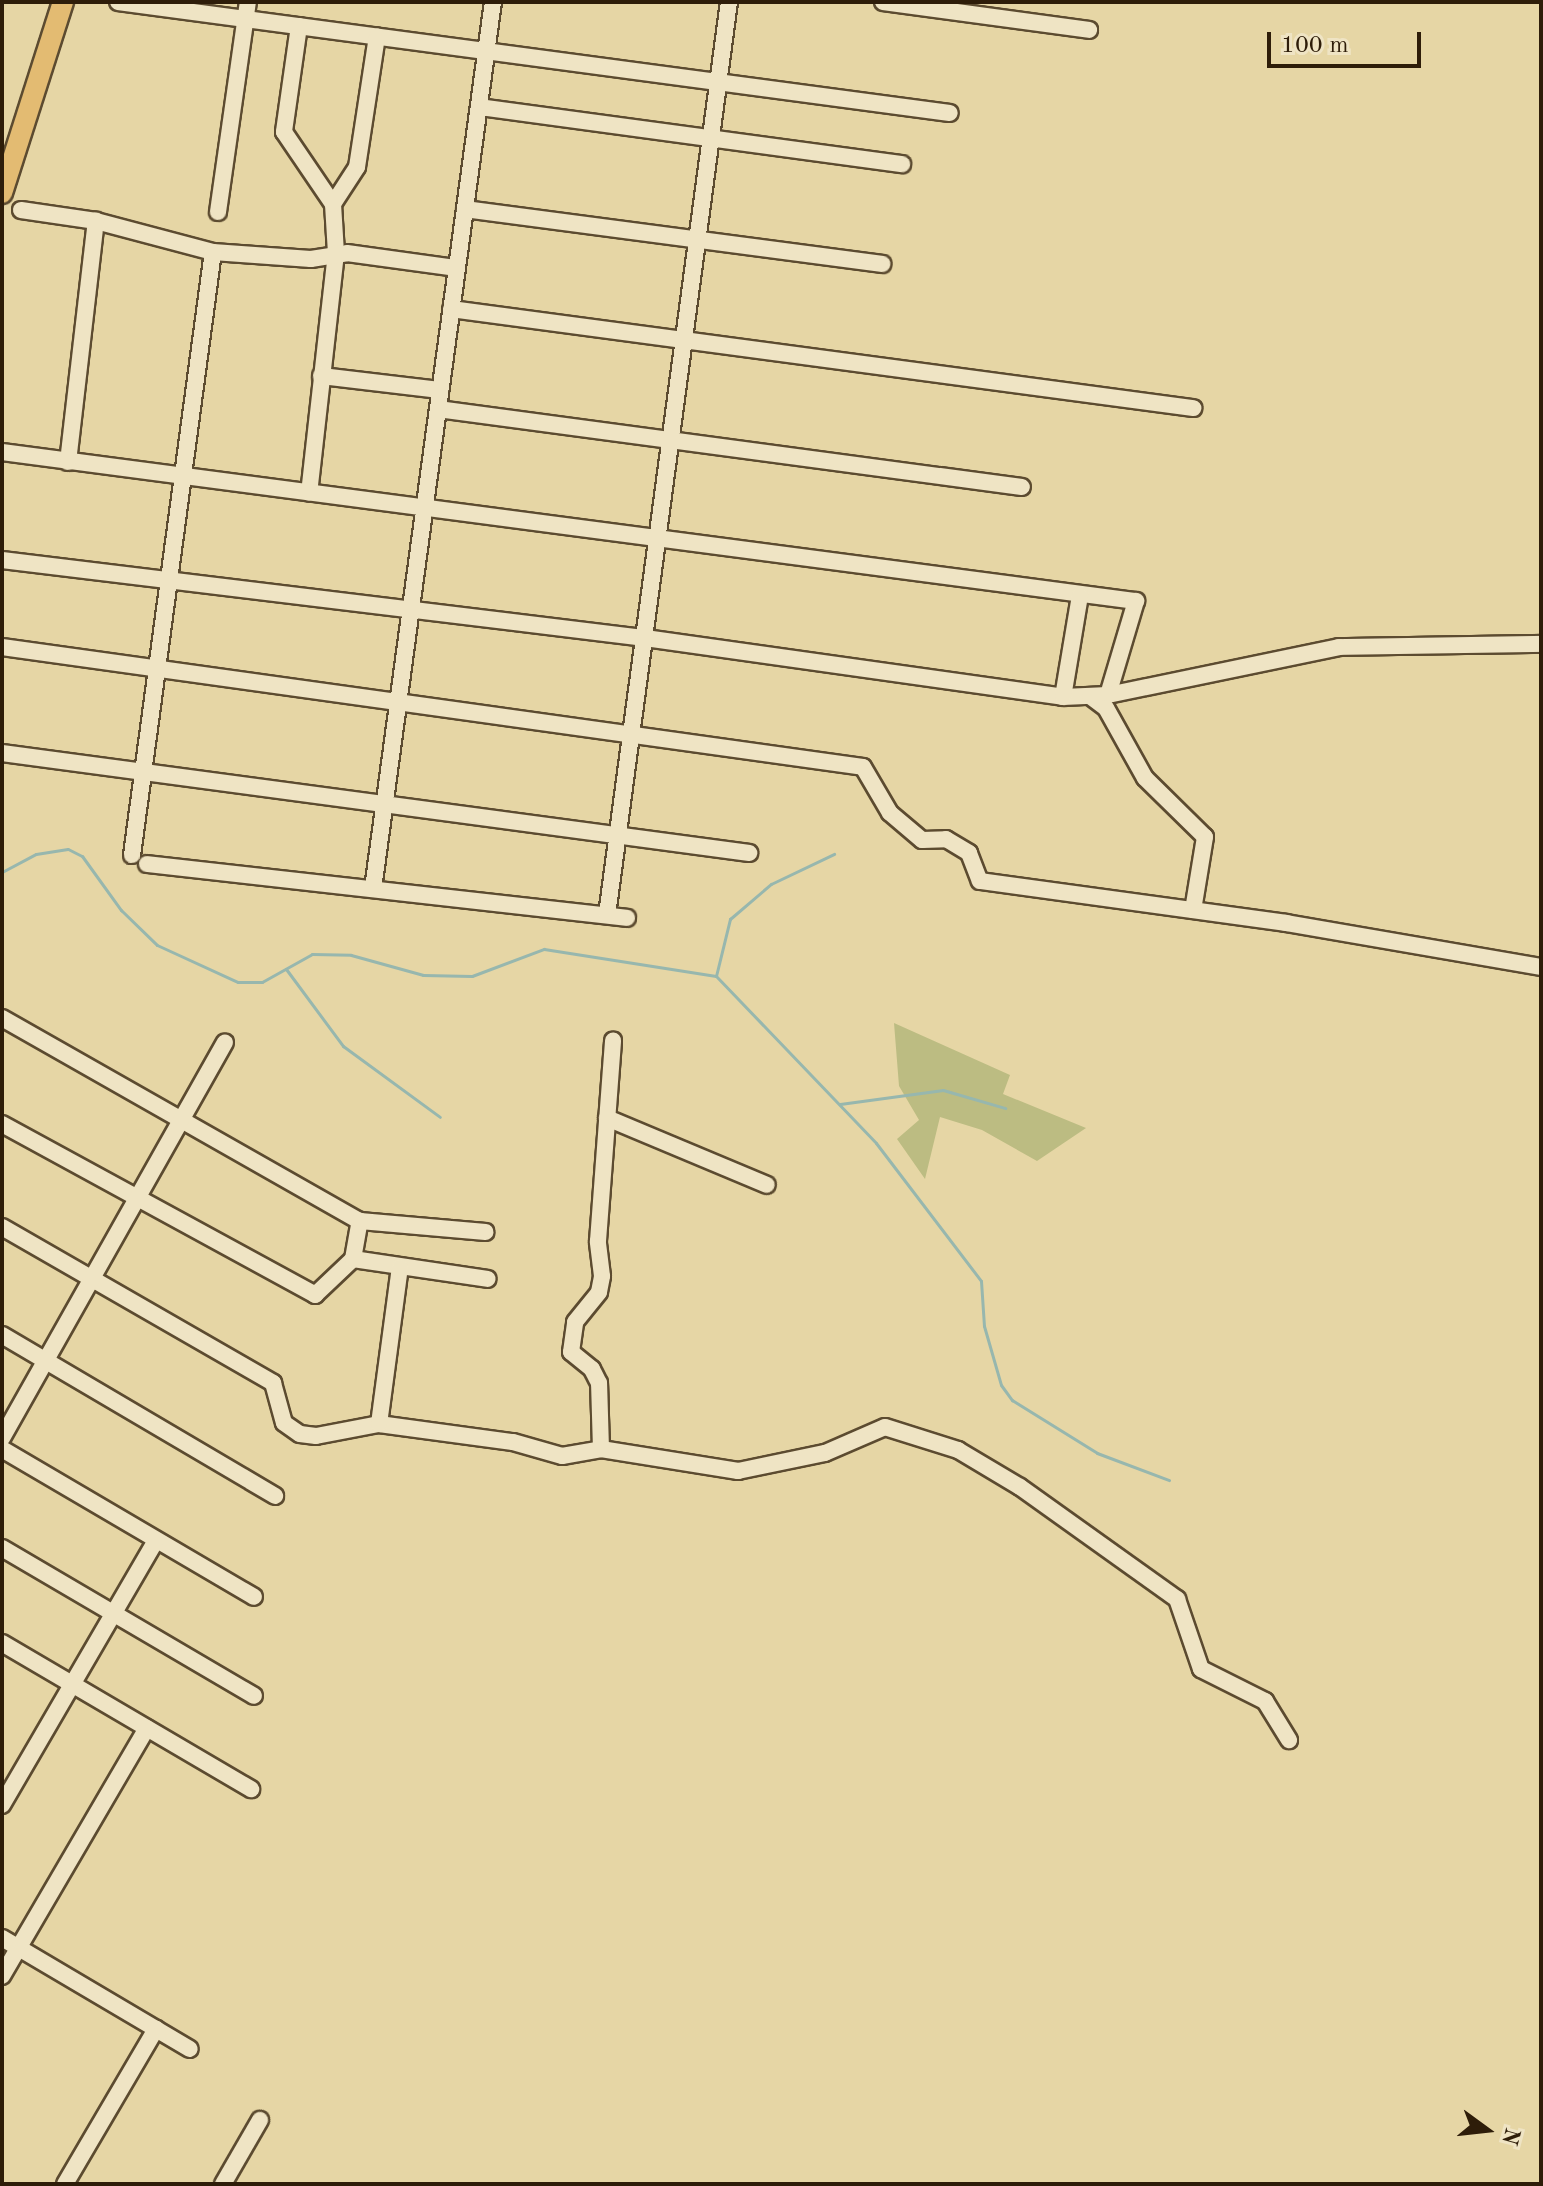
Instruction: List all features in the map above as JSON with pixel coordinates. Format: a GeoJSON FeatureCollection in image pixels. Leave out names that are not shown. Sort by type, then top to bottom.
{"type":"FeatureCollection","features":[{"type":"Feature","properties":{"kind":"main road"},"geometry":{"type":"LineString","coordinates":[[2,193],[8,149],[63,2]]}},
{"type":"Feature","properties":{"kind":"street"},"geometry":{"type":"LineString","coordinates":[[118,2],[246,10],[299,26],[950,113]]}},
{"type":"Feature","properties":{"kind":"street"},"geometry":{"type":"LineString","coordinates":[[373,889],[402,700],[411,608],[493,2]]}},
{"type":"Feature","properties":{"kind":"street"},"geometry":{"type":"LineString","coordinates":[[607,915],[729,2]]}},
{"type":"Feature","properties":{"kind":"street"},"geometry":{"type":"LineString","coordinates":[[883,2],[1089,30]]}},
{"type":"Feature","properties":{"kind":"street"},"geometry":{"type":"LineString","coordinates":[[218,212],[246,10]]}},
{"type":"Feature","properties":{"kind":"street"},"geometry":{"type":"LineString","coordinates":[[299,26],[284,132],[333,204],[336,253],[309,492]]}},
{"type":"Feature","properties":{"kind":"street"},"geometry":{"type":"LineString","coordinates":[[333,204],[357,167],[377,37]]}},
{"type":"Feature","properties":{"kind":"street"},"geometry":{"type":"LineString","coordinates":[[479,107],[902,164]]}},
{"type":"Feature","properties":{"kind":"street"},"geometry":{"type":"LineString","coordinates":[[465,209],[882,264]]}},
{"type":"Feature","properties":{"kind":"street"},"geometry":{"type":"LineString","coordinates":[[21,210],[96,221],[213,252],[311,259],[336,253],[457,268]]}},
{"type":"Feature","properties":{"kind":"street"},"geometry":{"type":"LineString","coordinates":[[68,462],[96,221]]}},
{"type":"Feature","properties":{"kind":"street"},"geometry":{"type":"LineString","coordinates":[[132,855],[161,668],[169,582],[213,252]]}},
{"type":"Feature","properties":{"kind":"street"},"geometry":{"type":"LineString","coordinates":[[451,309],[1193,408]]}},
{"type":"Feature","properties":{"kind":"street"},"geometry":{"type":"LineString","coordinates":[[321,376],[440,390]]}},
{"type":"Feature","properties":{"kind":"street"},"geometry":{"type":"LineString","coordinates":[[438,409],[1022,487]]}},
{"type":"Feature","properties":{"kind":"street"},"geometry":{"type":"LineString","coordinates":[[2,452],[1136,601],[1108,695]]}},
{"type":"Feature","properties":{"kind":"street"},"geometry":{"type":"LineString","coordinates":[[2,560],[645,638],[1063,697],[1108,695],[1286,654],[1339,647],[1541,644]]}},
{"type":"Feature","properties":{"kind":"street"},"geometry":{"type":"LineString","coordinates":[[1063,697],[1080,595]]}},
{"type":"Feature","properties":{"kind":"street"},"geometry":{"type":"LineString","coordinates":[[2,647],[633,731],[863,767],[890,813],[922,840],[946,839],[969,853],[980,881],[1193,910],[1541,967]]}},
{"type":"Feature","properties":{"kind":"street"},"geometry":{"type":"LineString","coordinates":[[1090,696],[1106,708],[1145,778],[1205,837],[1193,910]]}},
{"type":"Feature","properties":{"kind":"street"},"geometry":{"type":"LineString","coordinates":[[2,753],[749,853]]}},
{"type":"Feature","properties":{"kind":"street"},"geometry":{"type":"LineString","coordinates":[[147,864],[627,918]]}},
{"type":"Feature","properties":{"kind":"street"},"geometry":{"type":"LineString","coordinates":[[2,1018],[183,1117],[360,1221],[486,1232]]}},
{"type":"Feature","properties":{"kind":"street"},"geometry":{"type":"LineString","coordinates":[[601,1449],[599,1383],[571,1352],[575,1322],[599,1292],[602,1276],[598,1241],[613,1041]]}},
{"type":"Feature","properties":{"kind":"street"},"geometry":{"type":"LineString","coordinates":[[2,1438],[94,1281],[225,1042]]}},
{"type":"Feature","properties":{"kind":"street"},"geometry":{"type":"LineString","coordinates":[[607,1118],[767,1185]]}},
{"type":"Feature","properties":{"kind":"street"},"geometry":{"type":"LineString","coordinates":[[2,1124],[315,1295],[353,1259],[360,1221]]}},
{"type":"Feature","properties":{"kind":"street"},"geometry":{"type":"LineString","coordinates":[[2,1227],[273,1383],[290,1430],[316,1436],[379,1424],[513,1442],[562,1456],[601,1449],[738,1471],[825,1453],[885,1427],[958,1450],[1020,1487],[1177,1599],[1201,1669],[1265,1701],[1289,1740]]}},
{"type":"Feature","properties":{"kind":"street"},"geometry":{"type":"LineString","coordinates":[[353,1259],[488,1279]]}},
{"type":"Feature","properties":{"kind":"street"},"geometry":{"type":"LineString","coordinates":[[379,1424],[400,1267]]}},
{"type":"Feature","properties":{"kind":"street"},"geometry":{"type":"LineString","coordinates":[[2,1335],[275,1496]]}},
{"type":"Feature","properties":{"kind":"street"},"geometry":{"type":"LineString","coordinates":[[2,1449],[254,1597]]}},
{"type":"Feature","properties":{"kind":"street"},"geometry":{"type":"LineString","coordinates":[[2,1805],[156,1540]]}},
{"type":"Feature","properties":{"kind":"street"},"geometry":{"type":"LineString","coordinates":[[2,1548],[254,1696]]}},
{"type":"Feature","properties":{"kind":"street"},"geometry":{"type":"LineString","coordinates":[[2,1643],[251,1789]]}},
{"type":"Feature","properties":{"kind":"street"},"geometry":{"type":"LineString","coordinates":[[2,1976],[147,1728]]}},
{"type":"Feature","properties":{"kind":"street"},"geometry":{"type":"LineString","coordinates":[[2,1938],[190,2049]]}},
{"type":"Feature","properties":{"kind":"street"},"geometry":{"type":"LineString","coordinates":[[65,2184],[156,2029]]}},
{"type":"Feature","properties":{"kind":"street"},"geometry":{"type":"LineString","coordinates":[[223,2184],[260,2120]]}},
{"type":"Feature","properties":{"kind":"green space"},"geometry":{"type":"Polygon","coordinates":[[[894,1023],[1010,1075],[1003,1094],[1086,1128],[1037,1161],[982,1130],[940,1117],[925,1179],[897,1139],[919,1120],[899,1086],[894,1023]]]}},
{"type":"Feature","properties":{"kind":"waterway"},"geometry":{"type":"LineString","coordinates":[[2,872],[36,854],[68,849],[82,856],[121,910],[157,945],[238,982],[262,982],[312,954],[351,955],[423,975],[472,976],[544,949],[716,976],[876,1143],[981,1281],[984,1326],[1001,1385],[1012,1400],[1097,1453],[1169,1480]]}},
{"type":"Feature","properties":{"kind":"waterway"},"geometry":{"type":"LineString","coordinates":[[716,976],[730,919],[771,884],[834,854]]}},
{"type":"Feature","properties":{"kind":"waterway"},"geometry":{"type":"LineString","coordinates":[[286,969],[343,1046],[440,1117]]}},
{"type":"Feature","properties":{"kind":"waterway"},"geometry":{"type":"LineString","coordinates":[[840,1104],[943,1090],[1005,1108]]}}]}
